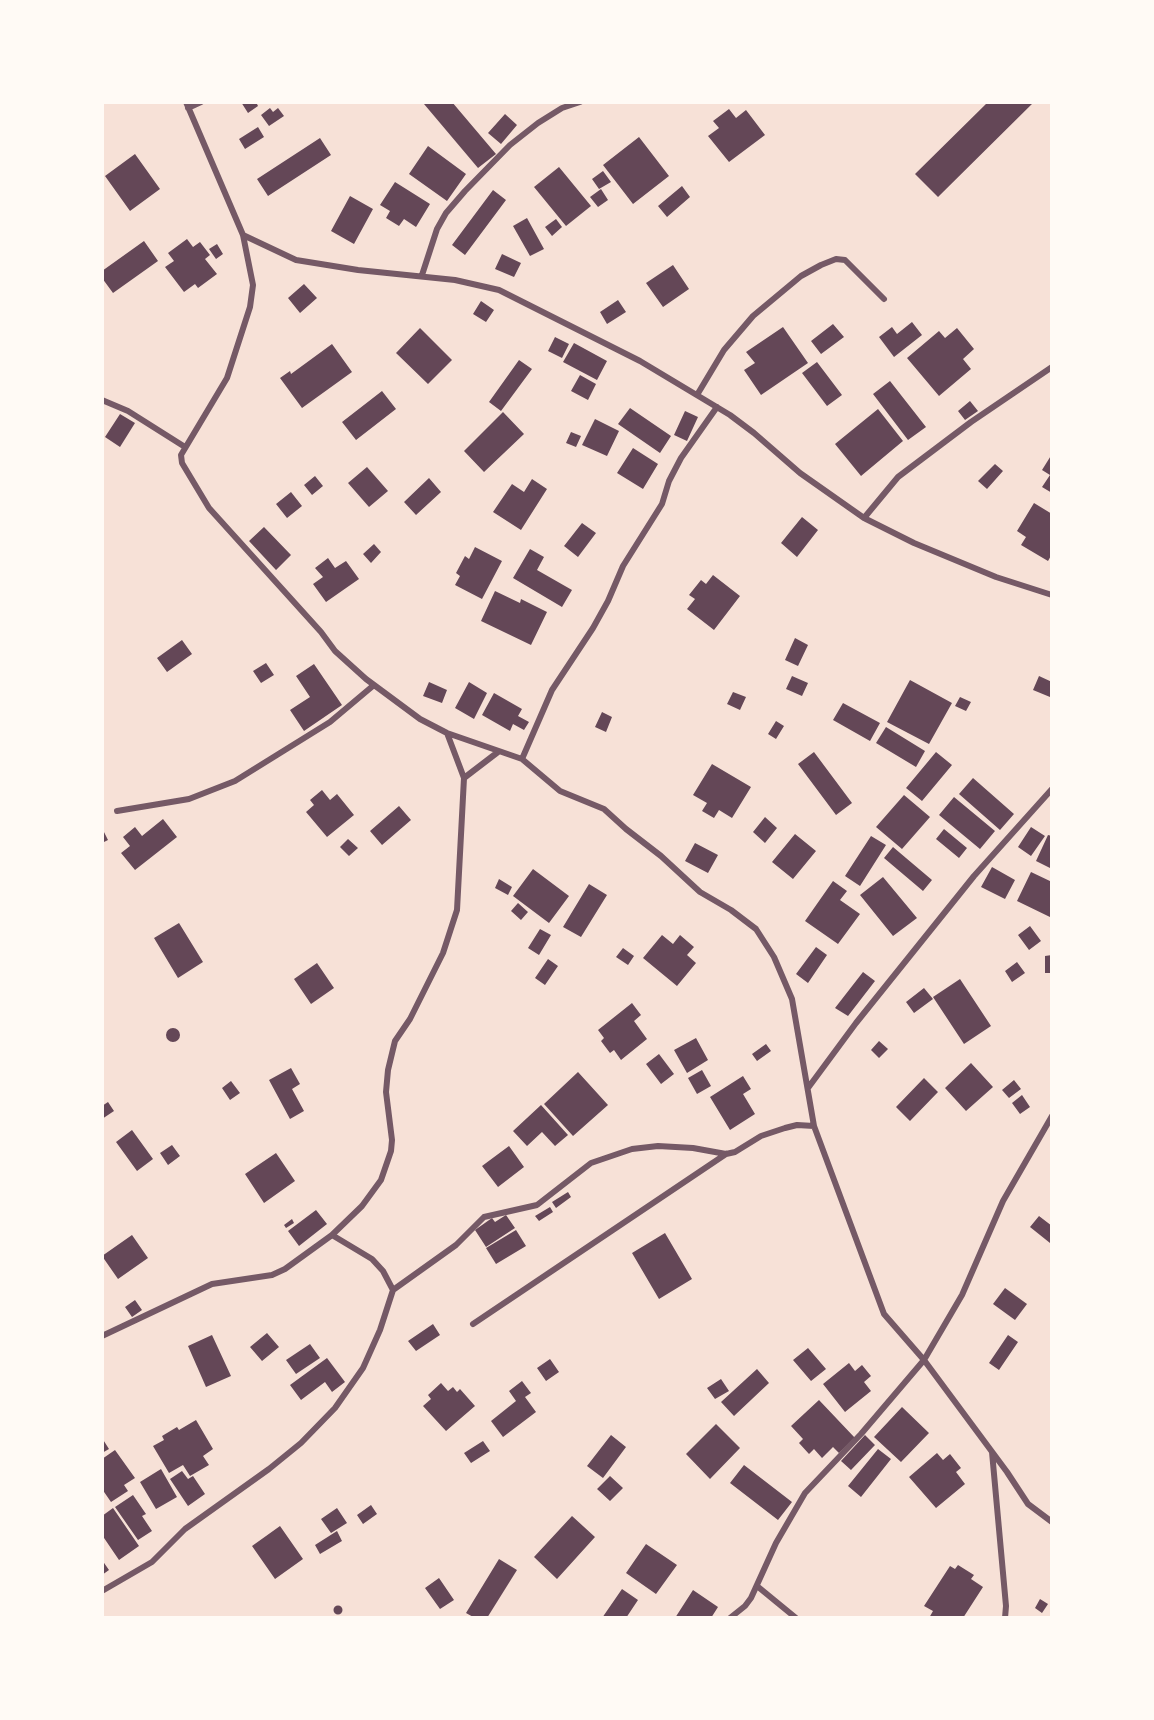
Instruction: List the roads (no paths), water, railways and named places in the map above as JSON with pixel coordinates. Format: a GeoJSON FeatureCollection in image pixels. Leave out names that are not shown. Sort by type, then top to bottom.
{"type":"FeatureCollection","features":[{"type":"Feature","properties":{"kind":"street"},"geometry":{"type":"LineString","coordinates":[[201,102],[187,105],[243,234],[253,285],[250,307],[227,378],[185,447],[181,455],[182,463],[209,508],[321,632],[335,651],[374,685],[420,718],[447,733],[522,759],[560,791],[604,809],[700,892],[731,910],[756,929],[774,957],[792,999],[814,1126],[884,1314],[924,1360],[992,1451],[1028,1504],[1052,1522]]}},
{"type":"Feature","properties":{"kind":"street"},"geometry":{"type":"LineString","coordinates":[[422,275],[437,229],[446,213],[510,145],[564,105],[580,102]]}},
{"type":"Feature","properties":{"kind":"street"},"geometry":{"type":"LineString","coordinates":[[243,234],[296,260],[358,270],[454,279],[499,290],[640,361],[697,394],[754,433],[800,473],[864,518],[914,543],[976,569],[1052,595]]}},
{"type":"Feature","properties":{"kind":"street"},"geometry":{"type":"LineString","coordinates":[[697,394],[724,350],[753,316],[801,276],[821,265],[836,259],[845,260],[884,299]]}},
{"type":"Feature","properties":{"kind":"street"},"geometry":{"type":"LineString","coordinates":[[864,518],[898,477],[971,422],[1052,367]]}},
{"type":"Feature","properties":{"kind":"street"},"geometry":{"type":"LineString","coordinates":[[102,400],[128,411],[185,447]]}},
{"type":"Feature","properties":{"kind":"street"},"geometry":{"type":"LineString","coordinates":[[522,759],[552,690],[608,602],[623,566],[662,504],[669,481],[681,458],[717,407]]}},
{"type":"Feature","properties":{"kind":"street"},"geometry":{"type":"LineString","coordinates":[[117,811],[189,799],[235,781],[330,722],[374,685]]}},
{"type":"Feature","properties":{"kind":"street"},"geometry":{"type":"LineString","coordinates":[[102,1335],[212,1284],[278,1272],[332,1235],[362,1206],[381,1180],[391,1152],[392,1140],[386,1092],[388,1070],[395,1041],[410,1019],[443,953],[457,910],[464,778],[447,733]]}},
{"type":"Feature","properties":{"kind":"street"},"geometry":{"type":"LineString","coordinates":[[464,778],[498,752]]}},
{"type":"Feature","properties":{"kind":"street"},"geometry":{"type":"LineString","coordinates":[[808,1088],[856,1023],[967,885],[1052,789]]}},
{"type":"Feature","properties":{"kind":"street"},"geometry":{"type":"LineString","coordinates":[[730,1618],[745,1606],[757,1586],[776,1543],[805,1493],[861,1434],[924,1360],[962,1295],[1003,1202],[1052,1116]]}},
{"type":"Feature","properties":{"kind":"street"},"geometry":{"type":"LineString","coordinates":[[473,1324],[726,1154],[735,1152],[760,1136],[785,1128],[797,1125],[814,1126]]}},
{"type":"Feature","properties":{"kind":"street"},"geometry":{"type":"LineString","coordinates":[[102,1591],[152,1562],[185,1528],[270,1469],[301,1443],[335,1408],[363,1368],[380,1330],[393,1290],[456,1245],[484,1217],[537,1205],[591,1163],[632,1149],[658,1146],[693,1148],[726,1154]]}},
{"type":"Feature","properties":{"kind":"street"},"geometry":{"type":"LineString","coordinates":[[332,1235],[372,1259],[383,1271],[393,1290]]}},
{"type":"Feature","properties":{"kind":"street"},"geometry":{"type":"LineString","coordinates":[[992,1451],[1006,1606],[1005,1618]]}},
{"type":"Feature","properties":{"kind":"street"},"geometry":{"type":"LineString","coordinates":[[757,1586],[796,1618]]}}]}
